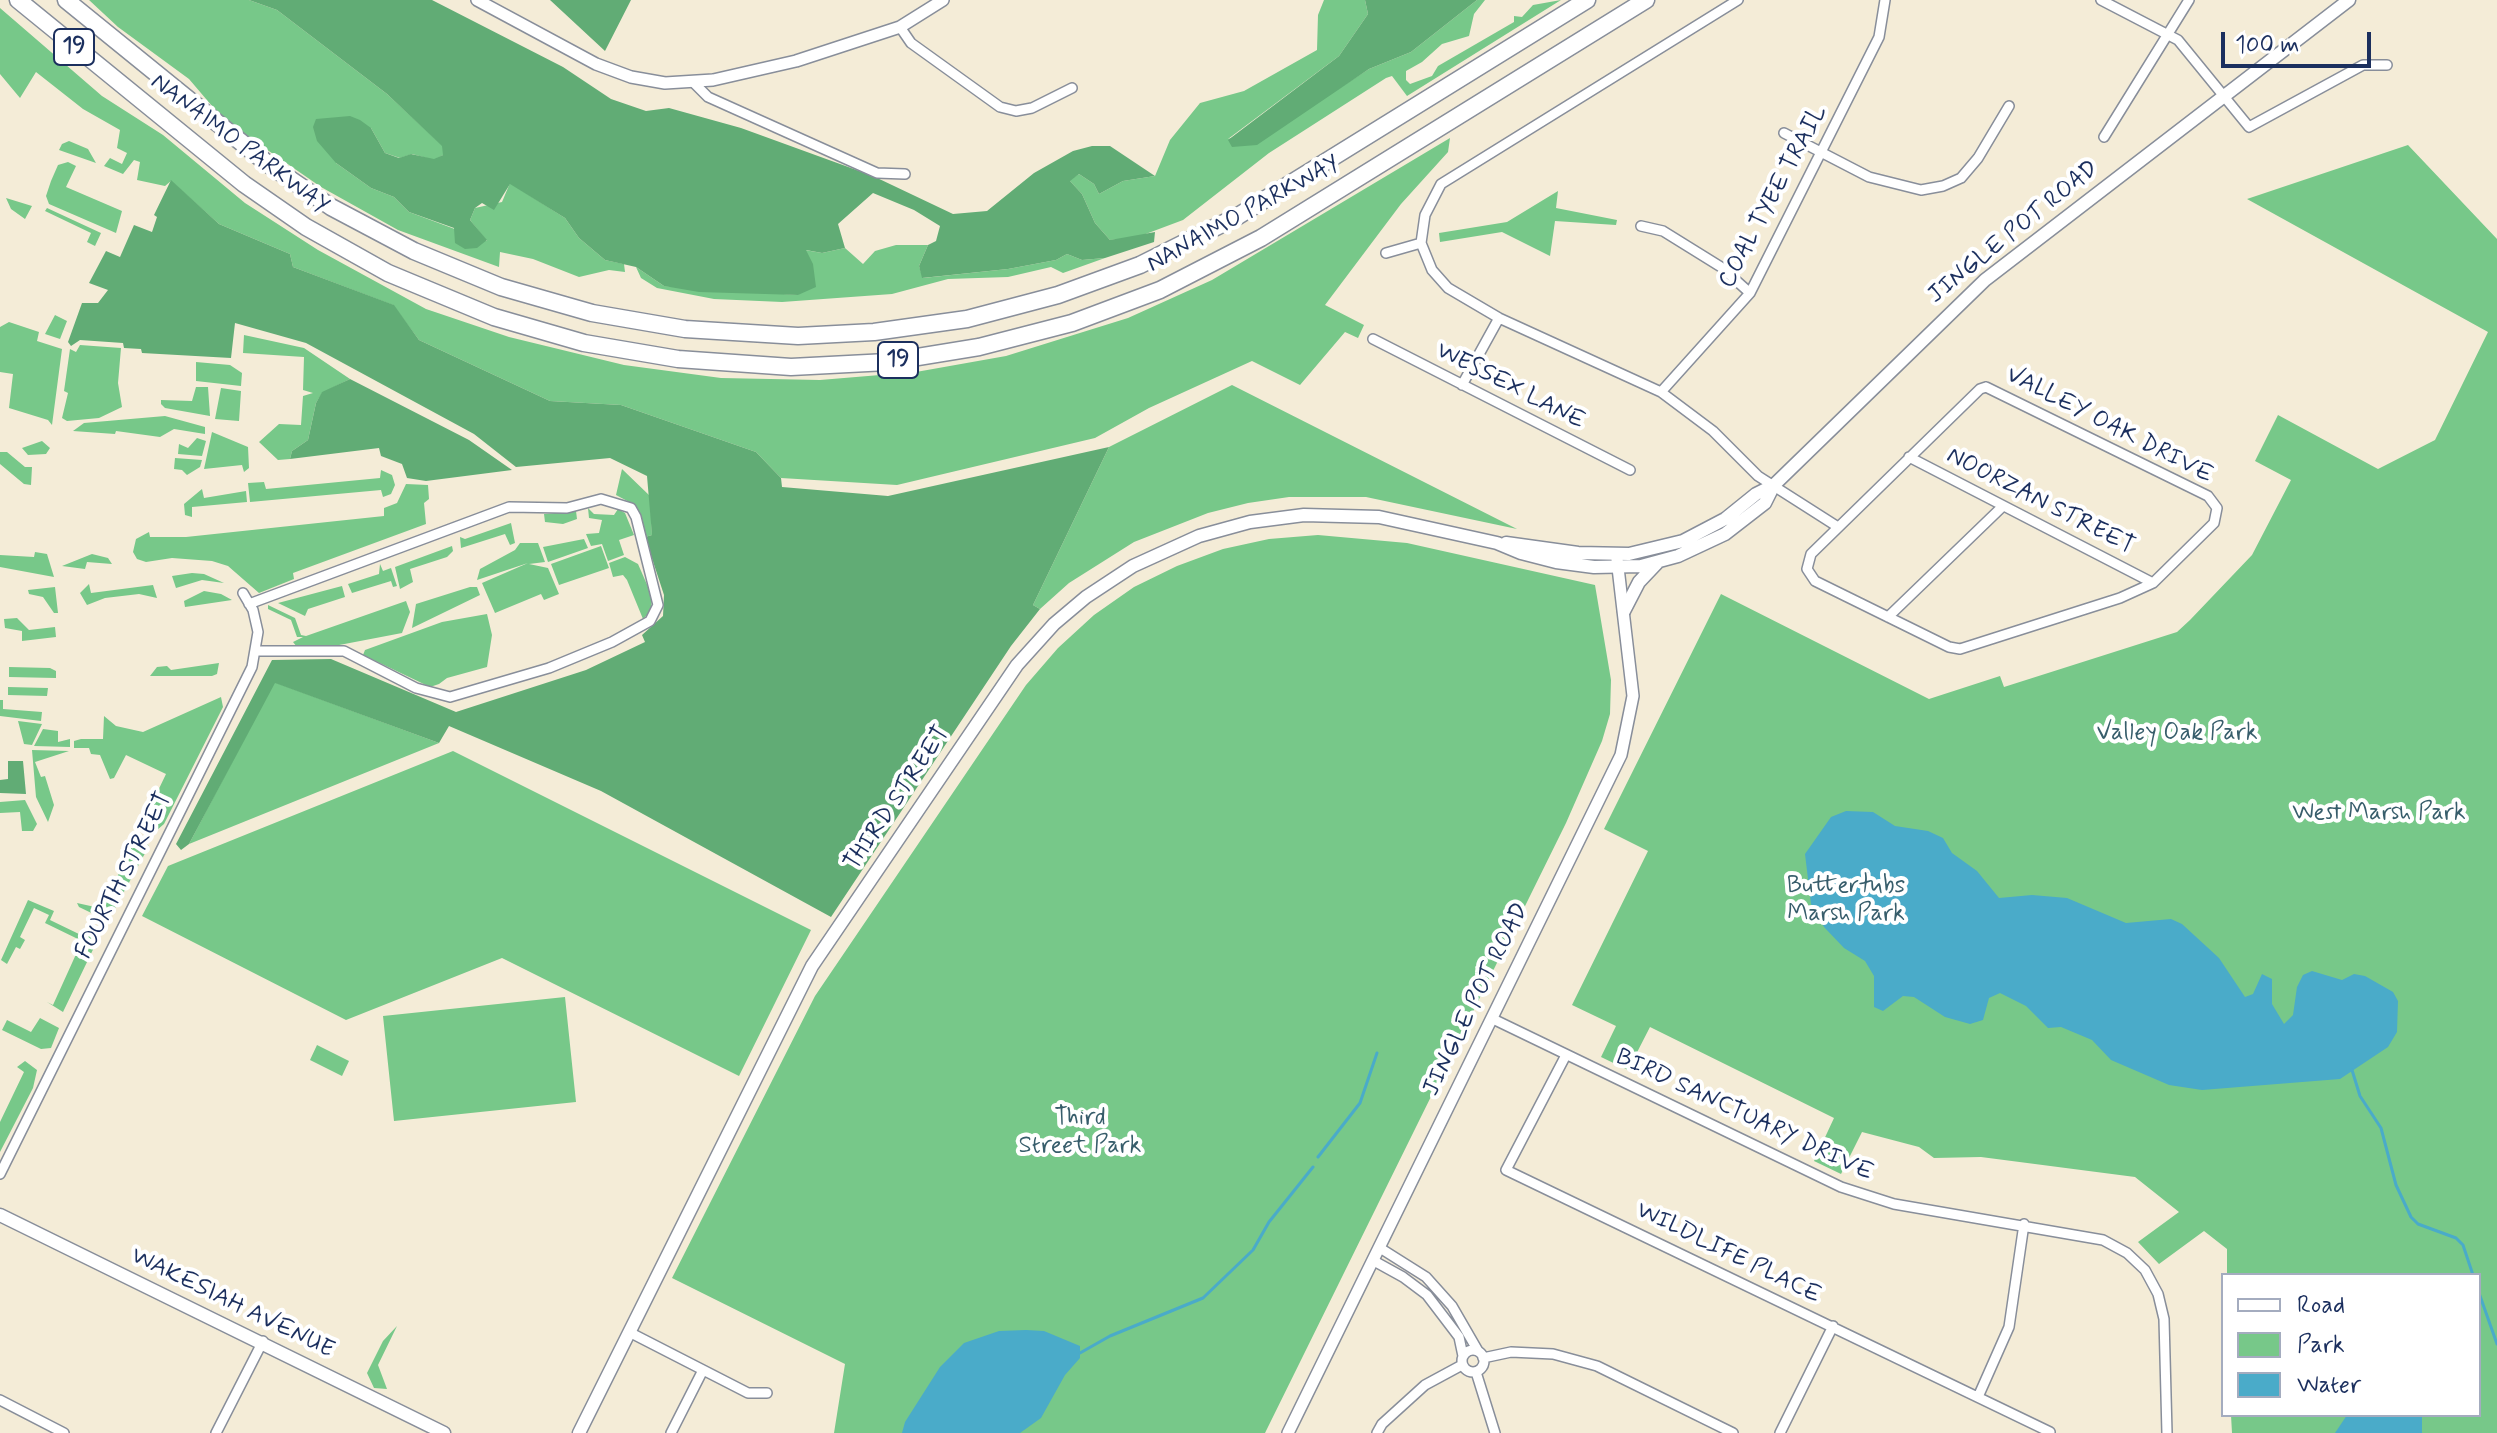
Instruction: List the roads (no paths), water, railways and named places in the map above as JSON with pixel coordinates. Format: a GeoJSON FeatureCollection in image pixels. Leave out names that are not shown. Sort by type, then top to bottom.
{"type":"FeatureCollection","features":[{"type":"Feature","properties":{"kind":"highway"},"geometry":{"type":"LineString","coordinates":[[5,0],[77,60],[131,94]]}},
{"type":"Feature","properties":{"kind":"highway","name":"NANAIMO PARKWAY"},"geometry":{"type":"LineString","coordinates":[[18,0],[228,172],[306,227],[380,268],[457,303],[548,333],[640,354],[744,365],[839,366],[942,354],[1016,339],[1107,311],[1177,282],[1294,218],[1646,0]]}},
{"type":"Feature","properties":{"kind":"highway"},"geometry":{"type":"LineString","coordinates":[[52,0],[192,116],[238,141]]}},
{"type":"Feature","properties":{"kind":"highway","name":"NANAIMO PARKWAY"},"geometry":{"type":"LineString","coordinates":[[66,0],[238,141],[300,187],[389,239],[475,277],[546,301],[629,321],[704,332],[798,336],[884,331],[1022,306],[1087,286],[1164,254],[1249,210],[1587,0]]}},
{"type":"Feature","properties":{"kind":"highway"},"geometry":{"type":"LineString","coordinates":[[74,0],[92,22]]}},
{"type":"Feature","properties":{"kind":"main road","name":"JINGLE POT ROAD"},"geometry":{"type":"LineString","coordinates":[[1617,561],[1693,536],[1774,485],[1985,280],[2349,0]]}},
{"type":"Feature","properties":{"kind":"main road","name":"JINGLE POT ROAD"},"geometry":{"type":"LineString","coordinates":[[1617,561],[1660,561],[1725,534],[1765,503],[1774,485]]}},
{"type":"Feature","properties":{"kind":"main road","name":"THIRD STREET"},"geometry":{"type":"LineString","coordinates":[[579,1433],[812,966],[1000,688],[1054,624],[1097,588],[1145,559],[1199,536],[1259,520],[1316,514],[1370,516],[1497,543],[1617,561]]}},
{"type":"Feature","properties":{"kind":"main road"},"geometry":{"type":"LineString","coordinates":[[1624,611],[1644,576],[1660,561]]}},
{"type":"Feature","properties":{"kind":"main road","name":"WAKESIAH AVENUE"},"geometry":{"type":"LineString","coordinates":[[0,1215],[263,1341],[444,1433]]}},
{"type":"Feature","properties":{"kind":"street"},"geometry":{"type":"LineString","coordinates":[[477,0],[614,72],[654,82],[693,82],[796,61],[900,27],[943,0]]}},
{"type":"Feature","properties":{"kind":"street"},"geometry":{"type":"LineString","coordinates":[[1738,0],[1441,184],[1425,215],[1421,243],[1432,270],[1448,288],[1499,318],[1661,392],[1713,431],[1758,476],[1838,527]]}},
{"type":"Feature","properties":{"kind":"street","name":"COAL TYEE TRAIL"},"geometry":{"type":"LineString","coordinates":[[1661,392],[1750,293],[1879,37],[1885,0]]}},
{"type":"Feature","properties":{"kind":"street"},"geometry":{"type":"LineString","coordinates":[[2101,0],[2167,33],[2187,49],[2249,127],[2363,65],[2387,65]]}},
{"type":"Feature","properties":{"kind":"street"},"geometry":{"type":"LineString","coordinates":[[2104,137],[2189,0]]}},
{"type":"Feature","properties":{"kind":"street"},"geometry":{"type":"LineString","coordinates":[[900,27],[911,43],[1000,107],[1032,108],[1072,88]]}},
{"type":"Feature","properties":{"kind":"street"},"geometry":{"type":"LineString","coordinates":[[693,82],[708,97],[877,173],[905,174]]}},
{"type":"Feature","properties":{"kind":"street"},"geometry":{"type":"LineString","coordinates":[[1784,133],[1869,177],[1921,190],[1943,186],[1961,178],[1978,158],[2009,106]]}},
{"type":"Feature","properties":{"kind":"street"},"geometry":{"type":"LineString","coordinates":[[1641,226],[1663,231],[1721,267],[1750,293]]}},
{"type":"Feature","properties":{"kind":"street"},"geometry":{"type":"LineString","coordinates":[[1386,253],[1421,243]]}},
{"type":"Feature","properties":{"kind":"street"},"geometry":{"type":"LineString","coordinates":[[1462,385],[1499,318]]}},
{"type":"Feature","properties":{"kind":"street","name":"WESSEX LANE"},"geometry":{"type":"LineString","coordinates":[[1373,339],[1630,470]]}},
{"type":"Feature","properties":{"kind":"street","name":"VALLEY OAK DRIVE"},"geometry":{"type":"LineString","coordinates":[[1991,388],[2208,496],[2217,508],[2214,523],[2153,583],[2120,598],[1960,649],[1949,647],[1815,581],[1807,569],[1811,554],[1838,527],[1980,389],[1991,388]]}},
{"type":"Feature","properties":{"kind":"street","name":"NOORZAN STREET"},"geometry":{"type":"LineString","coordinates":[[1909,457],[2153,583]]}},
{"type":"Feature","properties":{"kind":"street"},"geometry":{"type":"LineString","coordinates":[[249,604],[509,507],[567,508],[601,499],[631,508],[636,517],[658,605],[650,621],[612,642],[549,668],[450,697],[416,688],[344,651],[257,651]]}},
{"type":"Feature","properties":{"kind":"street"},"geometry":{"type":"LineString","coordinates":[[1888,617],[2003,506]]}},
{"type":"Feature","properties":{"kind":"street","name":"JINGLE POT ROAD"},"geometry":{"type":"LineString","coordinates":[[1288,1433],[1493,1019],[1626,740],[1633,696],[1617,561]]}},
{"type":"Feature","properties":{"kind":"street","name":"FOURTH STREET"},"geometry":{"type":"LineString","coordinates":[[0,1174],[235,704],[257,651],[257,624],[243,593]]}},
{"type":"Feature","properties":{"kind":"street","name":"BIRD SANCTUARY DRIVE"},"geometry":{"type":"LineString","coordinates":[[1493,1019],[1841,1187],[1894,1204],[2103,1240],[2127,1253],[2145,1270],[2158,1294],[2164,1319],[2167,1433]]}},
{"type":"Feature","properties":{"kind":"street","name":"WILDLIFE PLACE"},"geometry":{"type":"LineString","coordinates":[[1566,1055],[1506,1170],[2050,1432]]}},
{"type":"Feature","properties":{"kind":"street"},"geometry":{"type":"LineString","coordinates":[[1978,1397],[2009,1327],[2024,1224]]}},
{"type":"Feature","properties":{"kind":"street"},"geometry":{"type":"LineString","coordinates":[[1380,1248],[1426,1277],[1452,1306],[1481,1355],[1483,1365],[1476,1372]]}},
{"type":"Feature","properties":{"kind":"street"},"geometry":{"type":"LineString","coordinates":[[1374,1261],[1427,1295],[1459,1337],[1466,1371],[1476,1372]]}},
{"type":"Feature","properties":{"kind":"street"},"geometry":{"type":"LineString","coordinates":[[1780,1433],[1833,1326]]}},
{"type":"Feature","properties":{"kind":"street"},"geometry":{"type":"LineString","coordinates":[[629,1332],[748,1393],[767,1393]]}},
{"type":"Feature","properties":{"kind":"street"},"geometry":{"type":"LineString","coordinates":[[216,1433],[263,1341]]}},
{"type":"Feature","properties":{"kind":"street"},"geometry":{"type":"LineString","coordinates":[[1377,1433],[1382,1424],[1425,1385],[1462,1360],[1468,1351],[1481,1355],[1511,1352],[1553,1354],[1597,1366],[1733,1433]]}},
{"type":"Feature","properties":{"kind":"street"},"geometry":{"type":"LineString","coordinates":[[671,1433],[703,1370]]}},
{"type":"Feature","properties":{"kind":"street"},"geometry":{"type":"LineString","coordinates":[[1476,1372],[1495,1433]]}},
{"type":"Feature","properties":{"kind":"street"},"geometry":{"type":"LineString","coordinates":[[0,1400],[64,1433]]}},
{"type":"Feature","properties":{"kind":"water"},"geometry":{"type":"Polygon","coordinates":[[[1846,811],[1873,812],[1895,826],[1928,831],[1943,838],[1952,853],[1977,871],[1999,898],[2032,895],[2067,898],[2126,923],[2171,919],[2182,924],[2219,958],[2245,997],[2253,994],[2262,974],[2272,979],[2272,1004],[2284,1024],[2293,1015],[2297,987],[2303,975],[2312,971],[2342,980],[2354,974],[2365,976],[2393,992],[2398,1001],[2397,1032],[2388,1047],[2340,1079],[2202,1090],[2169,1085],[2111,1060],[2092,1040],[2061,1027],[2048,1028],[2026,1006],[2000,993],[1989,998],[1983,1020],[1970,1024],[1945,1017],[1914,997],[1903,996],[1883,1011],[1874,1007],[1874,976],[1865,961],[1844,948],[1824,927],[1811,904],[1805,854],[1831,817],[1846,811]]]}},
{"type":"Feature","properties":{"kind":"water"},"geometry":{"type":"Polygon","coordinates":[[[999,1331],[1044,1331],[1080,1346],[1080,1358],[1065,1375],[1041,1418],[1020,1433],[902,1433],[905,1422],[940,1367],[964,1343],[999,1331]]]}},
{"type":"Feature","properties":{"kind":"water"},"geometry":{"type":"Polygon","coordinates":[[[2346,1417],[2422,1417],[2422,1433],[2335,1433],[2346,1417]]]}},
{"type":"Feature","properties":{"kind":"waterway"},"geometry":{"type":"LineString","coordinates":[[1318,1157],[1360,1103],[1377,1053]]}},
{"type":"Feature","properties":{"kind":"waterway"},"geometry":{"type":"LineString","coordinates":[[2352,1070],[2360,1096],[2381,1128],[2396,1185],[2411,1217],[2418,1224],[2456,1238],[2463,1245],[2472,1273]]}},
{"type":"Feature","properties":{"kind":"waterway"},"geometry":{"type":"LineString","coordinates":[[1080,1353],[1110,1336],[1203,1298],[1253,1250],[1269,1222],[1313,1167]]}},
{"type":"Feature","properties":{"kind":"waterway"},"geometry":{"type":"LineString","coordinates":[[2481,1299],[2497,1344]]}},
{"type":"Feature","properties":{"kind":"park label","name":"Valley Oak Park"},"geometry":{"type":"Point","coordinates":[2177,734]}},
{"type":"Feature","properties":{"kind":"park label","name":"West Marsh Park"},"geometry":{"type":"Point","coordinates":[2379,814]}},
{"type":"Feature","properties":{"kind":"park label","name":"Buttertubs Marsh Park"},"geometry":{"type":"Point","coordinates":[1846,901]}},
{"type":"Feature","properties":{"kind":"park label","name":"Third Street Park"},"geometry":{"type":"Point","coordinates":[1080,1133]}}]}
